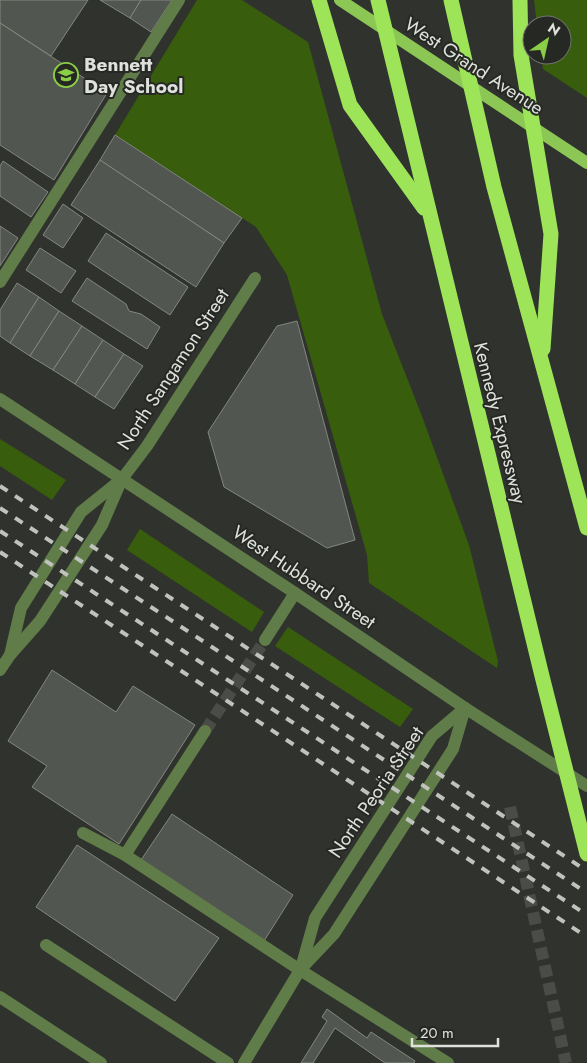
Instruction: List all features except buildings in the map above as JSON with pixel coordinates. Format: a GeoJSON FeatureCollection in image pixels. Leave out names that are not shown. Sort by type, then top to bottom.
{"type":"FeatureCollection","features":[{"type":"Feature","properties":{"kind":"highway"},"geometry":{"type":"LineString","coordinates":[[319,0],[350,105],[429,214]]}},
{"type":"Feature","properties":{"kind":"highway","name":"Kennedy Expressway"},"geometry":{"type":"LineString","coordinates":[[378,0],[587,854]]}},
{"type":"Feature","properties":{"kind":"highway"},"geometry":{"type":"LineString","coordinates":[[451,0],[494,187],[587,528]]}},
{"type":"Feature","properties":{"kind":"highway"},"geometry":{"type":"LineString","coordinates":[[520,0],[521,55],[551,234],[542,360]]}},
{"type":"Feature","properties":{"kind":"main road","name":"West Grand Avenue"},"geometry":{"type":"LineString","coordinates":[[340,0],[587,163]]}},
{"type":"Feature","properties":{"kind":"street"},"geometry":{"type":"LineString","coordinates":[[0,282],[180,0]]}},
{"type":"Feature","properties":{"kind":"street","name":"North Sangamon Street"},"geometry":{"type":"LineString","coordinates":[[0,670],[10,654],[40,621],[102,525],[122,479],[147,446],[255,278]]}},
{"type":"Feature","properties":{"kind":"street","name":"West Hubbard Street"},"geometry":{"type":"LineString","coordinates":[[0,399],[295,593],[465,708],[587,786]]}},
{"type":"Feature","properties":{"kind":"street","name":"North Sangamon Street"},"geometry":{"type":"LineString","coordinates":[[10,654],[21,608],[81,512],[122,479]]}},
{"type":"Feature","properties":{"kind":"street"},"geometry":{"type":"LineString","coordinates":[[265,640],[295,593]]}},
{"type":"Feature","properties":{"kind":"street","name":"North Peoria Street"},"geometry":{"type":"LineString","coordinates":[[300,970],[315,918],[432,736],[465,708]]}},
{"type":"Feature","properties":{"kind":"street","name":"North Peoria Street"},"geometry":{"type":"LineString","coordinates":[[244,1063],[300,970],[334,934],[453,749],[465,708]]}},
{"type":"Feature","properties":{"kind":"street"},"geometry":{"type":"LineString","coordinates":[[125,855],[205,731]]}},
{"type":"Feature","properties":{"kind":"street"},"geometry":{"type":"LineString","coordinates":[[83,833],[125,855],[300,970],[448,1063]]}},
{"type":"Feature","properties":{"kind":"street"},"geometry":{"type":"LineString","coordinates":[[46,945],[228,1063]]}},
{"type":"Feature","properties":{"kind":"street"},"geometry":{"type":"LineString","coordinates":[[0,997],[101,1063]]}},
{"type":"Feature","properties":{"kind":"green space"},"geometry":{"type":"Polygon","coordinates":[[[197,0],[242,0],[308,42],[382,314],[469,545],[498,661],[497,668],[369,583],[367,555],[287,275],[256,227],[115,135],[197,0]]]}},
{"type":"Feature","properties":{"kind":"green space"},"geometry":{"type":"Polygon","coordinates":[[[534,0],[587,0],[587,98],[543,69],[542,65],[572,65],[572,15],[536,15],[534,0]]]}},
{"type":"Feature","properties":{"kind":"green space"},"geometry":{"type":"Polygon","coordinates":[[[0,439],[66,480],[52,500],[0,466],[0,439]]]}},
{"type":"Feature","properties":{"kind":"green space"},"geometry":{"type":"Polygon","coordinates":[[[140,529],[264,612],[252,632],[127,550],[140,529]]]}},
{"type":"Feature","properties":{"kind":"green space"},"geometry":{"type":"Polygon","coordinates":[[[288,627],[413,709],[400,727],[275,646],[288,627]]]}},
{"type":"Feature","properties":{"kind":"tunnel"},"geometry":{"type":"LineString","coordinates":[[205,731],[265,640]]}},
{"type":"Feature","properties":{"kind":"tunnel"},"geometry":{"type":"LineString","coordinates":[[510,807],[566,1063]]}},
{"type":"Feature","properties":{"kind":"railway"},"geometry":{"type":"LineString","coordinates":[[0,486],[587,871]]}},
{"type":"Feature","properties":{"kind":"railway"},"geometry":{"type":"LineString","coordinates":[[0,508],[587,893]]}},
{"type":"Feature","properties":{"kind":"railway"},"geometry":{"type":"LineString","coordinates":[[0,531],[587,915]]}},
{"type":"Feature","properties":{"kind":"railway"},"geometry":{"type":"LineString","coordinates":[[0,552],[587,937]]}},
{"type":"Feature","properties":{"kind":"place","name":"Bennett Day School"},"geometry":{"type":"Point","coordinates":[66,75]}}]}
